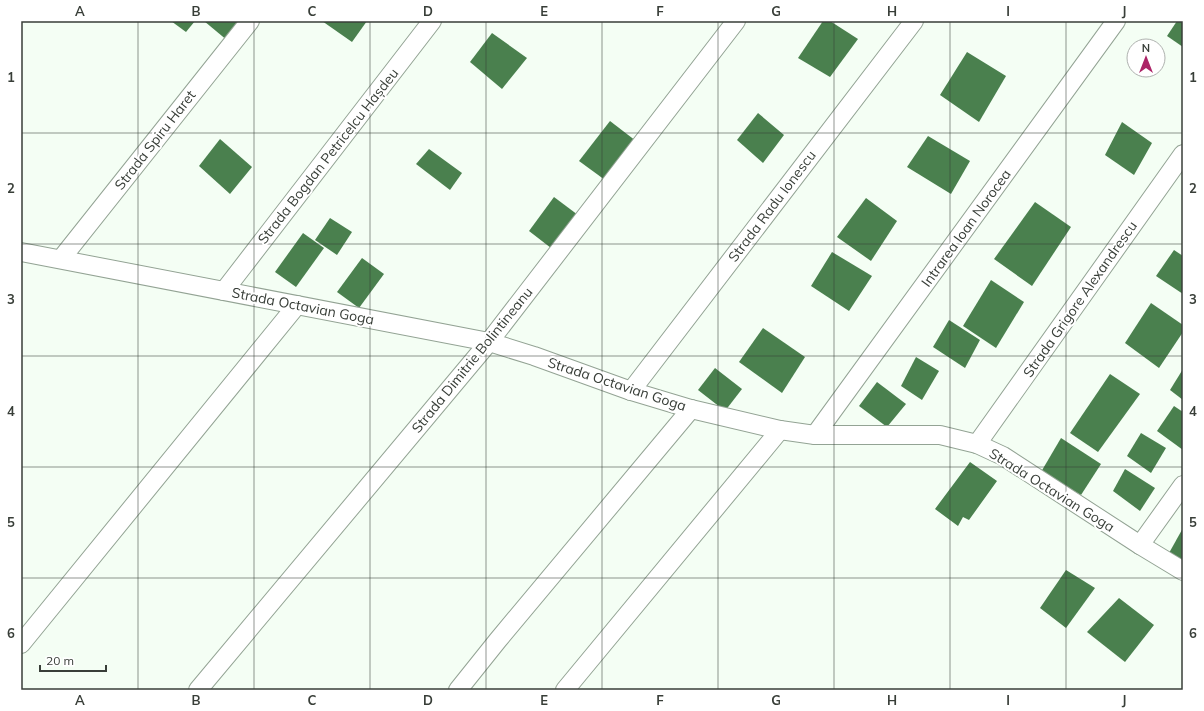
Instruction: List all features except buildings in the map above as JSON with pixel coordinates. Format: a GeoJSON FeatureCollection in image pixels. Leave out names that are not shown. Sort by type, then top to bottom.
{"type":"FeatureCollection","features":[{"type":"Feature","properties":{"kind":"street","name":"Strada Spiru Haret"},"geometry":{"type":"LineString","coordinates":[[61,259],[250,21]]}},
{"type":"Feature","properties":{"kind":"street","name":"Strada Bogdan Petricelcu Hașdeu"},"geometry":{"type":"LineString","coordinates":[[224,291],[432,21]]}},
{"type":"Feature","properties":{"kind":"street","name":"Strada Dimitrie Bolintineanu"},"geometry":{"type":"LineString","coordinates":[[198,690],[489,342],[736,21]]}},
{"type":"Feature","properties":{"kind":"street","name":"Strada Radu Ionescu"},"geometry":{"type":"LineString","coordinates":[[631,391],[914,21]]}},
{"type":"Feature","properties":{"kind":"street","name":"Intrarea Ioan Norocea"},"geometry":{"type":"LineString","coordinates":[[815,435],[1116,21]]}},
{"type":"Feature","properties":{"kind":"street","name":"Strada Grigore Alexandrescu"},"geometry":{"type":"LineString","coordinates":[[977,444],[1183,154]]}},
{"type":"Feature","properties":{"kind":"street","name":"Strada Octavian Goga"},"geometry":{"type":"LineString","coordinates":[[21,252],[489,342],[534,356],[631,391],[691,409],[780,430],[815,435],[940,435],[977,444],[1003,456],[1183,572]]}},
{"type":"Feature","properties":{"kind":"street"},"geometry":{"type":"LineString","coordinates":[[21,644],[297,305]]}},
{"type":"Feature","properties":{"kind":"street"},"geometry":{"type":"LineString","coordinates":[[458,690],[691,409]]}},
{"type":"Feature","properties":{"kind":"street"},"geometry":{"type":"LineString","coordinates":[[565,690],[780,430]]}},
{"type":"Feature","properties":{"kind":"street"},"geometry":{"type":"LineString","coordinates":[[1140,545],[1183,485]]}}]}
